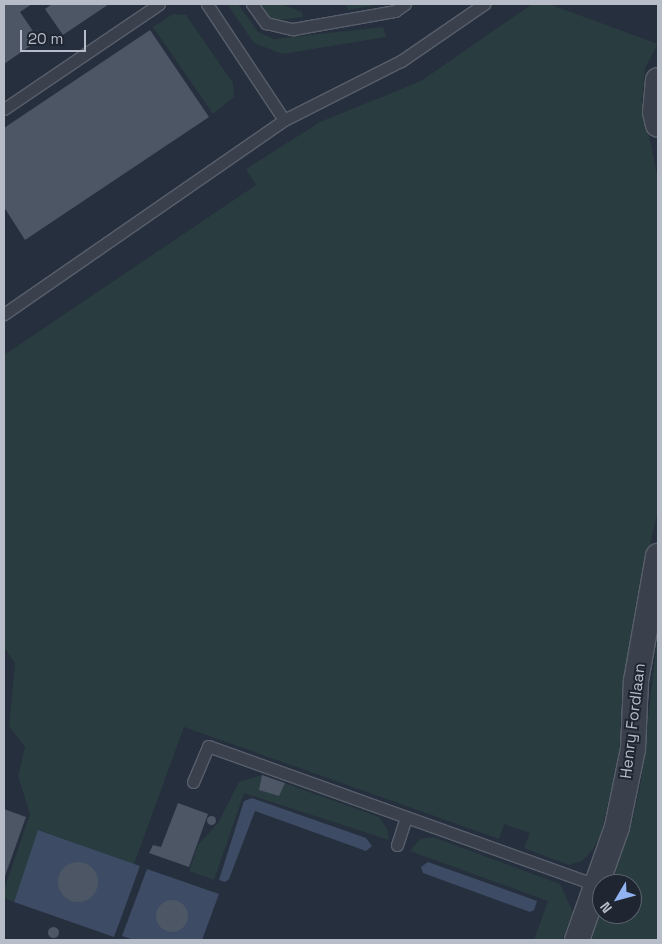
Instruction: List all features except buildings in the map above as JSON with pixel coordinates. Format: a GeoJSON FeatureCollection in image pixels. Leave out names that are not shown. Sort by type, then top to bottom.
{"type":"FeatureCollection","features":[{"type":"Feature","properties":{"kind":"street"},"geometry":{"type":"LineString","coordinates":[[658,80],[655,112],[658,125]]}},
{"type":"Feature","properties":{"kind":"street","name":"Henry Fordlaan"},"geometry":{"type":"LineString","coordinates":[[600,874],[617,827],[633,749],[636,681],[658,556]]}},
{"type":"Feature","properties":{"kind":"street","name":"Henry Fordlaan"},"geometry":{"type":"LineString","coordinates":[[577,940],[592,897]]}},
{"type":"Feature","properties":{"kind":"lane"},"geometry":{"type":"LineString","coordinates":[[4,109],[159,4]]}},
{"type":"Feature","properties":{"kind":"lane"},"geometry":{"type":"LineString","coordinates":[[207,4],[284,120]]}},
{"type":"Feature","properties":{"kind":"lane"},"geometry":{"type":"LineString","coordinates":[[252,4],[266,23],[293,29],[395,11],[405,4]]}},
{"type":"Feature","properties":{"kind":"lane"},"geometry":{"type":"LineString","coordinates":[[4,314],[284,120],[401,61],[484,4]]}},
{"type":"Feature","properties":{"kind":"lane"},"geometry":{"type":"LineString","coordinates":[[193,782],[208,746],[592,884]]}},
{"type":"Feature","properties":{"kind":"lane"},"geometry":{"type":"LineString","coordinates":[[397,845],[406,817]]}},
{"type":"Feature","properties":{"kind":"shaded area"},"geometry":{"type":"Polygon","coordinates":[[[227,4],[238,4],[258,32],[274,39],[383,27],[386,37],[282,54],[254,43],[227,4]]]}},
{"type":"Feature","properties":{"kind":"shaded area"},"geometry":{"type":"Polygon","coordinates":[[[257,4],[281,4],[302,12],[303,17],[277,20],[266,16],[257,4]]]}},
{"type":"Feature","properties":{"kind":"shaded area"},"geometry":{"type":"Polygon","coordinates":[[[345,4],[383,4],[348,10],[345,4]]]}},
{"type":"Feature","properties":{"kind":"shaded area"},"geometry":{"type":"Polygon","coordinates":[[[532,4],[549,4],[658,44],[645,68],[642,101],[658,179],[658,511],[636,603],[622,693],[619,757],[601,833],[593,849],[582,861],[569,865],[524,848],[530,833],[504,824],[499,839],[184,727],[134,864],[39,830],[14,902],[4,898],[4,890],[30,814],[18,776],[25,747],[9,726],[15,663],[4,647],[4,355],[256,185],[246,169],[320,122],[421,81],[532,4]]]}},
{"type":"Feature","properties":{"kind":"shaded area"},"geometry":{"type":"Polygon","coordinates":[[[173,14],[186,15],[233,83],[234,97],[213,114],[153,27],[173,14]]]}},
{"type":"Feature","properties":{"kind":"shaded area"},"geometry":{"type":"Polygon","coordinates":[[[658,631],[658,940],[590,940],[596,924],[642,924],[642,874],[613,874],[633,818],[641,781],[658,631]]]}},
{"type":"Feature","properties":{"kind":"shaded area"},"geometry":{"type":"Polygon","coordinates":[[[262,775],[379,817],[387,829],[389,840],[244,793],[214,880],[189,871],[198,845],[218,823],[239,782],[262,775]]]}},
{"type":"Feature","properties":{"kind":"shaded area"},"geometry":{"type":"Polygon","coordinates":[[[433,837],[560,884],[573,912],[562,940],[534,940],[548,901],[410,851],[420,839],[433,837]]]}},
{"type":"Feature","properties":{"kind":"water"},"geometry":{"type":"Polygon","coordinates":[[[252,798],[366,838],[372,846],[366,851],[255,811],[229,879],[225,882],[219,880],[244,801],[252,798]]]}},
{"type":"Feature","properties":{"kind":"water"},"geometry":{"type":"Polygon","coordinates":[[[38,830],[140,866],[114,937],[14,902],[38,830]]]}},
{"type":"Feature","properties":{"kind":"water"},"geometry":{"type":"Polygon","coordinates":[[[428,862],[537,901],[534,910],[530,912],[423,873],[421,867],[428,862]]]}},
{"type":"Feature","properties":{"kind":"water"},"geometry":{"type":"Polygon","coordinates":[[[147,869],[219,894],[202,940],[134,940],[122,936],[147,869]]]}}]}
